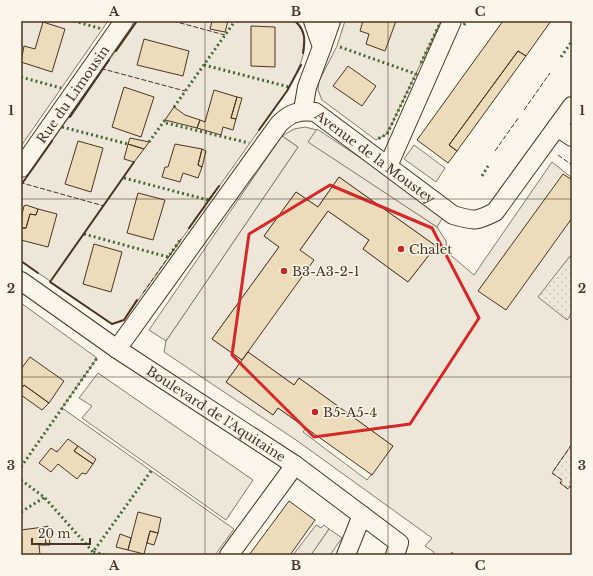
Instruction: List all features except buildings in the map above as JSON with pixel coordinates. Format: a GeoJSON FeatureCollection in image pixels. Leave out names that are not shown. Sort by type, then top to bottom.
{"type":"FeatureCollection","features":[{"type":"Feature","properties":{"kind":"street","name":"Rue du Limousin"},"geometry":{"type":"LineString","coordinates":[[21,168],[124,21]]}},
{"type":"Feature","properties":{"kind":"street"},"geometry":{"type":"LineString","coordinates":[[312,21],[322,47]]}},
{"type":"Feature","properties":{"kind":"street"},"geometry":{"type":"LineString","coordinates":[[302,110],[307,87],[331,21]]}},
{"type":"Feature","properties":{"kind":"street"},"geometry":{"type":"LineString","coordinates":[[388,166],[452,21]]}},
{"type":"Feature","properties":{"kind":"street","name":"Avenue de la Moustey"},"geometry":{"type":"LineString","coordinates":[[117,349],[279,124],[288,115],[302,110],[315,112],[453,215],[470,220],[480,220],[495,212],[565,132],[572,106]]}},
{"type":"Feature","properties":{"kind":"street","name":"Boulevard de l'Aquitaine"},"geometry":{"type":"LineString","coordinates":[[21,281],[117,349],[295,465],[399,543],[396,555]]}},
{"type":"Feature","properties":{"kind":"street"},"geometry":{"type":"LineString","coordinates":[[229,555],[295,465]]}},
{"type":"Feature","properties":{"kind":"street"},"geometry":{"type":"LineString","coordinates":[[346,555],[362,515]]}},
{"type":"Feature","properties":{"kind":"highlighted area"},"geometry":{"type":"Polygon","coordinates":[[[330,185],[432,228],[479,318],[410,424],[314,437],[232,355],[249,234],[330,185]]]}},
{"type":"Feature","properties":{"kind":"shaded area"},"geometry":{"type":"Polygon","coordinates":[[[21,21],[108,21],[21,146],[21,21]]]}},
{"type":"Feature","properties":{"kind":"shaded area"},"geometry":{"type":"Polygon","coordinates":[[[137,21],[295,21],[301,29],[305,46],[300,65],[287,91],[124,320],[112,324],[21,261],[21,185],[137,21]]]}},
{"type":"Feature","properties":{"kind":"shaded area"},"geometry":{"type":"Polygon","coordinates":[[[345,21],[441,21],[387,134],[376,140],[322,100],[318,90],[319,81],[337,46],[345,21]]]}},
{"type":"Feature","properties":{"kind":"shaded area"},"geometry":{"type":"Polygon","coordinates":[[[305,127],[317,130],[309,142],[437,227],[446,241],[447,252],[474,275],[552,162],[572,178],[572,555],[453,555],[452,552],[450,555],[432,555],[434,552],[425,546],[432,538],[296,440],[164,352],[166,341],[298,147],[282,136],[294,129],[305,127]],[[339,177],[318,207],[296,192],[264,236],[279,247],[212,339],[242,360],[226,382],[273,415],[278,408],[306,428],[303,432],[367,480],[393,446],[299,378],[294,385],[248,352],[300,250],[328,211],[369,240],[363,249],[408,282],[436,246],[339,177]]]}},
{"type":"Feature","properties":{"kind":"shaded area"},"geometry":{"type":"Polygon","coordinates":[[[317,129],[445,214],[437,227],[308,142],[317,129]]]}},
{"type":"Feature","properties":{"kind":"shaded area"},"geometry":{"type":"Polygon","coordinates":[[[282,136],[298,147],[166,341],[149,330],[282,136]]]}},
{"type":"Feature","properties":{"kind":"shaded area"},"geometry":{"type":"Polygon","coordinates":[[[414,145],[445,168],[436,182],[404,159],[414,145]]]}},
{"type":"Feature","properties":{"kind":"shaded area"},"geometry":{"type":"Polygon","coordinates":[[[570,256],[572,257],[572,313],[567,320],[538,297],[570,256]]]}},
{"type":"Feature","properties":{"kind":"shaded area"},"geometry":{"type":"Polygon","coordinates":[[[21,303],[97,358],[62,408],[234,529],[215,555],[21,555],[21,303]]]}},
{"type":"Feature","properties":{"kind":"shaded area"},"geometry":{"type":"Polygon","coordinates":[[[98,373],[253,480],[226,520],[82,418],[92,406],[79,398],[98,373]]]}},
{"type":"Feature","properties":{"kind":"shaded area"},"geometry":{"type":"Polygon","coordinates":[[[572,444],[572,487],[570,486],[568,489],[560,483],[562,480],[552,473],[572,444]]]}},
{"type":"Feature","properties":{"kind":"shaded area"},"geometry":{"type":"Polygon","coordinates":[[[316,525],[321,528],[324,525],[329,529],[311,555],[293,555],[316,525]]]}},
{"type":"Feature","properties":{"kind":"shaded area"},"geometry":{"type":"Polygon","coordinates":[[[329,529],[342,538],[330,555],[311,555],[329,529]]]}},
{"type":"Feature","properties":{"kind":"hedge"},"geometry":{"type":"LineString","coordinates":[[74,21],[102,29]]}},
{"type":"Feature","properties":{"kind":"hedge"},"geometry":{"type":"LineString","coordinates":[[174,107],[235,21]]}},
{"type":"Feature","properties":{"kind":"hedge"},"geometry":{"type":"LineString","coordinates":[[421,63],[441,21]]}},
{"type":"Feature","properties":{"kind":"hedge"},"geometry":{"type":"LineString","coordinates":[[464,25],[466,21]]}},
{"type":"Feature","properties":{"kind":"hedge"},"geometry":{"type":"LineString","coordinates":[[561,57],[572,41]]}},
{"type":"Feature","properties":{"kind":"hedge"},"geometry":{"type":"LineString","coordinates":[[340,47],[416,74],[387,134],[376,140]]}},
{"type":"Feature","properties":{"kind":"hedge"},"geometry":{"type":"LineString","coordinates":[[204,65],[289,87]]}},
{"type":"Feature","properties":{"kind":"hedge"},"geometry":{"type":"LineString","coordinates":[[21,77],[61,88]]}},
{"type":"Feature","properties":{"kind":"hedge"},"geometry":{"type":"LineString","coordinates":[[149,142],[165,120]]}},
{"type":"Feature","properties":{"kind":"hedge"},"geometry":{"type":"LineString","coordinates":[[166,123],[249,143]]}},
{"type":"Feature","properties":{"kind":"hedge"},"geometry":{"type":"LineString","coordinates":[[62,127],[128,144]]}},
{"type":"Feature","properties":{"kind":"hedge"},"geometry":{"type":"LineString","coordinates":[[482,176],[488,166]]}},
{"type":"Feature","properties":{"kind":"hedge"},"geometry":{"type":"LineString","coordinates":[[124,178],[208,200]]}},
{"type":"Feature","properties":{"kind":"hedge"},"geometry":{"type":"LineString","coordinates":[[84,234],[168,257],[181,239]]}},
{"type":"Feature","properties":{"kind":"hedge"},"geometry":{"type":"LineString","coordinates":[[21,467],[97,358]]}},
{"type":"Feature","properties":{"kind":"hedge"},"geometry":{"type":"LineString","coordinates":[[105,555],[93,552],[151,471]]}},
{"type":"Feature","properties":{"kind":"hedge"},"geometry":{"type":"LineString","coordinates":[[21,480],[44,497],[93,552]]}},
{"type":"Feature","properties":{"kind":"hedge"},"geometry":{"type":"LineString","coordinates":[[21,512],[45,497]]}},
{"type":"Feature","properties":{"kind":"fence"},"geometry":{"type":"LineString","coordinates":[[116,51],[137,21]]}},
{"type":"Feature","properties":{"kind":"fence"},"geometry":{"type":"LineString","coordinates":[[173,21],[225,35]]}},
{"type":"Feature","properties":{"kind":"fence"},"geometry":{"type":"LineString","coordinates":[[295,21],[300,25],[305,39]]}},
{"type":"Feature","properties":{"kind":"fence"},"geometry":{"type":"LineString","coordinates":[[287,91],[301,65]]}},
{"type":"Feature","properties":{"kind":"fence"},"geometry":{"type":"LineString","coordinates":[[70,117],[103,69],[185,91]]}},
{"type":"Feature","properties":{"kind":"fence"},"geometry":{"type":"LineString","coordinates":[[524,110],[550,73]]}},
{"type":"Feature","properties":{"kind":"fence"},"geometry":{"type":"LineString","coordinates":[[495,151],[519,117]]}},
{"type":"Feature","properties":{"kind":"fence"},"geometry":{"type":"LineString","coordinates":[[558,155],[572,165]]}},
{"type":"Feature","properties":{"kind":"fence"},"geometry":{"type":"LineString","coordinates":[[21,185],[22,183],[104,206]]}},
{"type":"Feature","properties":{"kind":"fence"},"geometry":{"type":"LineString","coordinates":[[208,200],[219,186]]}},
{"type":"Feature","properties":{"kind":"fence"},"geometry":{"type":"LineString","coordinates":[[143,293],[181,239]]}},
{"type":"Feature","properties":{"kind":"fence"},"geometry":{"type":"LineString","coordinates":[[21,261],[38,273]]}},
{"type":"Feature","properties":{"kind":"fence"},"geometry":{"type":"LineString","coordinates":[[50,282],[112,324],[124,320],[137,300]]}},
{"type":"Feature","properties":{"kind":"fence"},"geometry":{"type":"LineString","coordinates":[[572,444],[552,473],[562,480],[560,483],[568,489],[570,486],[572,487]]}},
{"type":"Feature","properties":{"kind":"wall"},"geometry":{"type":"LineString","coordinates":[[116,51],[137,21]]}},
{"type":"Feature","properties":{"kind":"wall"},"geometry":{"type":"LineString","coordinates":[[295,21],[303,32],[303,53]]}},
{"type":"Feature","properties":{"kind":"wall"},"geometry":{"type":"LineString","coordinates":[[70,117],[109,60]]}},
{"type":"Feature","properties":{"kind":"wall"},"geometry":{"type":"LineString","coordinates":[[259,130],[287,91],[301,65]]}},
{"type":"Feature","properties":{"kind":"wall"},"geometry":{"type":"LineString","coordinates":[[21,185],[52,141]]}},
{"type":"Feature","properties":{"kind":"wall"},"geometry":{"type":"LineString","coordinates":[[134,162],[50,282],[112,324],[124,320],[137,300]]}},
{"type":"Feature","properties":{"kind":"wall"},"geometry":{"type":"LineString","coordinates":[[189,228],[219,186]]}},
{"type":"Feature","properties":{"kind":"wall"},"geometry":{"type":"LineString","coordinates":[[21,261],[38,273]]}},
{"type":"Feature","properties":{"kind":"place","name":"Chalet"},"geometry":{"type":"Point","coordinates":[401,249]}},
{"type":"Feature","properties":{"kind":"place","name":"B3-A3-2-1"},"geometry":{"type":"Point","coordinates":[284,271]}},
{"type":"Feature","properties":{"kind":"place","name":"B5-A5-4"},"geometry":{"type":"Point","coordinates":[315,412]}}]}
